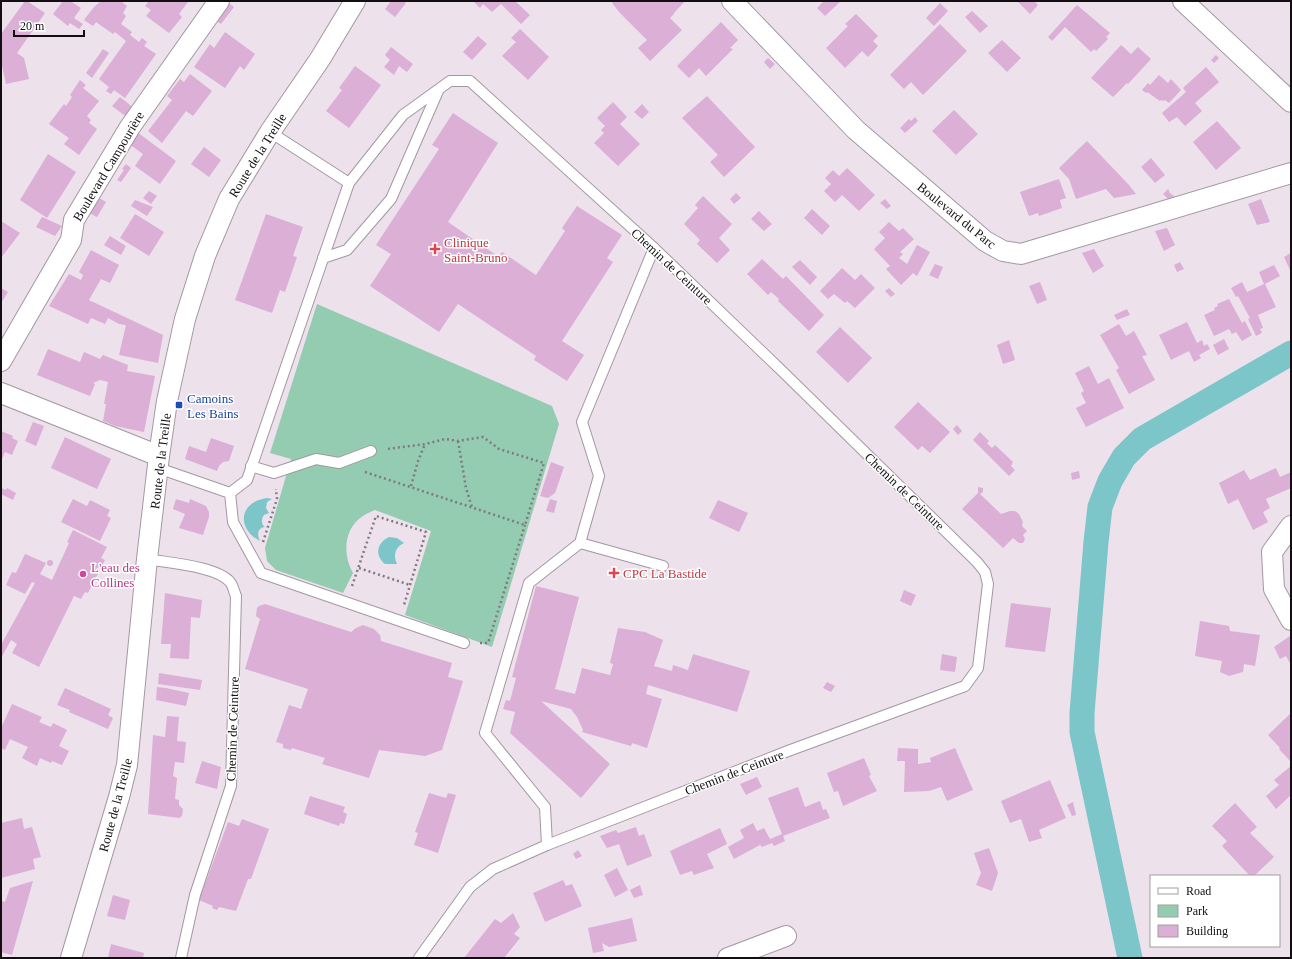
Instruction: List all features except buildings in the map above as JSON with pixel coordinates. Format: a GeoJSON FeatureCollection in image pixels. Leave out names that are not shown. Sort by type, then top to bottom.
{"type":"FeatureCollection","features":[{"type":"Feature","properties":{"kind":"street","name":"Boulevard Campourière"},"geometry":{"type":"LineString","coordinates":[[1,361],[71,240],[74,220],[130,126],[219,1]]}},
{"type":"Feature","properties":{"kind":"street","name":"Route de la Treille"},"geometry":{"type":"LineString","coordinates":[[71,958],[120,797],[128,765],[158,462],[167,401],[185,319],[205,256],[229,199],[270,132],[320,59],[355,1]]}},
{"type":"Feature","properties":{"kind":"street","name":"Boulevard du Parc"},"geometry":{"type":"LineString","coordinates":[[732,1],[856,130],[985,241],[1003,251],[1021,254],[1291,173]]}},
{"type":"Feature","properties":{"kind":"street"},"geometry":{"type":"LineString","coordinates":[[1183,1],[1291,102]]}},
{"type":"Feature","properties":{"kind":"street"},"geometry":{"type":"LineString","coordinates":[[1,393],[158,462]]}},
{"type":"Feature","properties":{"kind":"street"},"geometry":{"type":"LineString","coordinates":[[1291,526],[1272,552],[1274,589],[1291,620]]}},
{"type":"Feature","properties":{"kind":"street"},"geometry":{"type":"LineString","coordinates":[[728,958],[786,936]]}},
{"type":"Feature","properties":{"kind":"lane","name":"Chemin de Ceinture"},"geometry":{"type":"LineString","coordinates":[[230,493],[247,480],[349,183],[403,115],[450,81],[470,81],[654,248],[787,376],[977,562],[985,572],[988,584],[978,668],[965,686],[788,751],[547,845],[493,869],[470,887],[419,958]]}},
{"type":"Feature","properties":{"kind":"lane"},"geometry":{"type":"LineString","coordinates":[[323,258],[347,250],[391,199],[438,90]]}},
{"type":"Feature","properties":{"kind":"lane"},"geometry":{"type":"LineString","coordinates":[[270,132],[349,183]]}},
{"type":"Feature","properties":{"kind":"lane"},"geometry":{"type":"LineString","coordinates":[[547,845],[545,807],[485,733],[529,583],[580,543],[599,476],[582,422],[654,248]]}},
{"type":"Feature","properties":{"kind":"lane"},"geometry":{"type":"LineString","coordinates":[[251,466],[274,473],[316,459],[339,463],[371,451]]}},
{"type":"Feature","properties":{"kind":"lane"},"geometry":{"type":"LineString","coordinates":[[158,462],[230,493],[233,522],[261,573],[464,643]]}},
{"type":"Feature","properties":{"kind":"lane"},"geometry":{"type":"LineString","coordinates":[[580,543],[663,566]]}},
{"type":"Feature","properties":{"kind":"lane","name":"Chemin de Ceinture"},"geometry":{"type":"LineString","coordinates":[[148,559],[206,569],[219,574],[231,582],[236,596],[231,786],[195,895],[181,958]]}},
{"type":"Feature","properties":{"kind":"path"},"geometry":{"type":"LineString","coordinates":[[371,451],[426,444],[445,439],[458,441],[483,437],[499,449],[544,463],[488,643],[464,643]]}},
{"type":"Feature","properties":{"kind":"path"},"geometry":{"type":"LineString","coordinates":[[458,441],[466,488],[472,507]]}},
{"type":"Feature","properties":{"kind":"path"},"geometry":{"type":"LineString","coordinates":[[411,486],[418,461],[426,444]]}},
{"type":"Feature","properties":{"kind":"path"},"geometry":{"type":"LineString","coordinates":[[339,463],[525,525]]}},
{"type":"Feature","properties":{"kind":"path"},"geometry":{"type":"LineString","coordinates":[[256,565],[277,499],[274,473]]}},
{"type":"Feature","properties":{"kind":"path"},"geometry":{"type":"LineString","coordinates":[[347,602],[376,516],[426,532],[399,620]]}},
{"type":"Feature","properties":{"kind":"path"},"geometry":{"type":"LineString","coordinates":[[359,568],[410,585]]}},
{"type":"Feature","properties":{"kind":"green space"},"geometry":{"type":"Polygon","coordinates":[[[317,304],[552,406],[559,424],[492,647],[405,615],[431,531],[375,510],[363,516],[352,527],[349,534],[346,550],[349,566],[353,573],[343,593],[276,570],[267,561],[265,548],[291,459],[270,453],[317,304]]]}},
{"type":"Feature","properties":{"kind":"water"},"geometry":{"type":"Polygon","coordinates":[[[267,498],[272,499],[267,502],[266,508],[269,513],[264,515],[262,518],[262,523],[265,527],[260,529],[258,532],[260,541],[252,536],[247,529],[244,523],[244,516],[246,510],[251,505],[258,500],[267,498]]]}},
{"type":"Feature","properties":{"kind":"water"},"geometry":{"type":"Polygon","coordinates":[[[389,537],[397,538],[404,543],[397,549],[395,554],[397,564],[385,564],[378,554],[379,546],[389,537]]]}},
{"type":"Feature","properties":{"kind":"waterway"},"geometry":{"type":"LineString","coordinates":[[1130,958],[1082,732],[1082,713],[1100,507],[1110,481],[1124,457],[1142,439],[1291,353]]}},
{"type":"Feature","properties":{"kind":"place","name":"Clinique Saint-Bruno"},"geometry":{"type":"Point","coordinates":[435,249]}},
{"type":"Feature","properties":{"kind":"place","name":"Camoins Les Bains"},"geometry":{"type":"Point","coordinates":[179,405]}},
{"type":"Feature","properties":{"kind":"place","name":"CPC La Bastide"},"geometry":{"type":"Point","coordinates":[614,573]}},
{"type":"Feature","properties":{"kind":"place","name":"L'eau des Collines"},"geometry":{"type":"Point","coordinates":[83,574]}}]}
